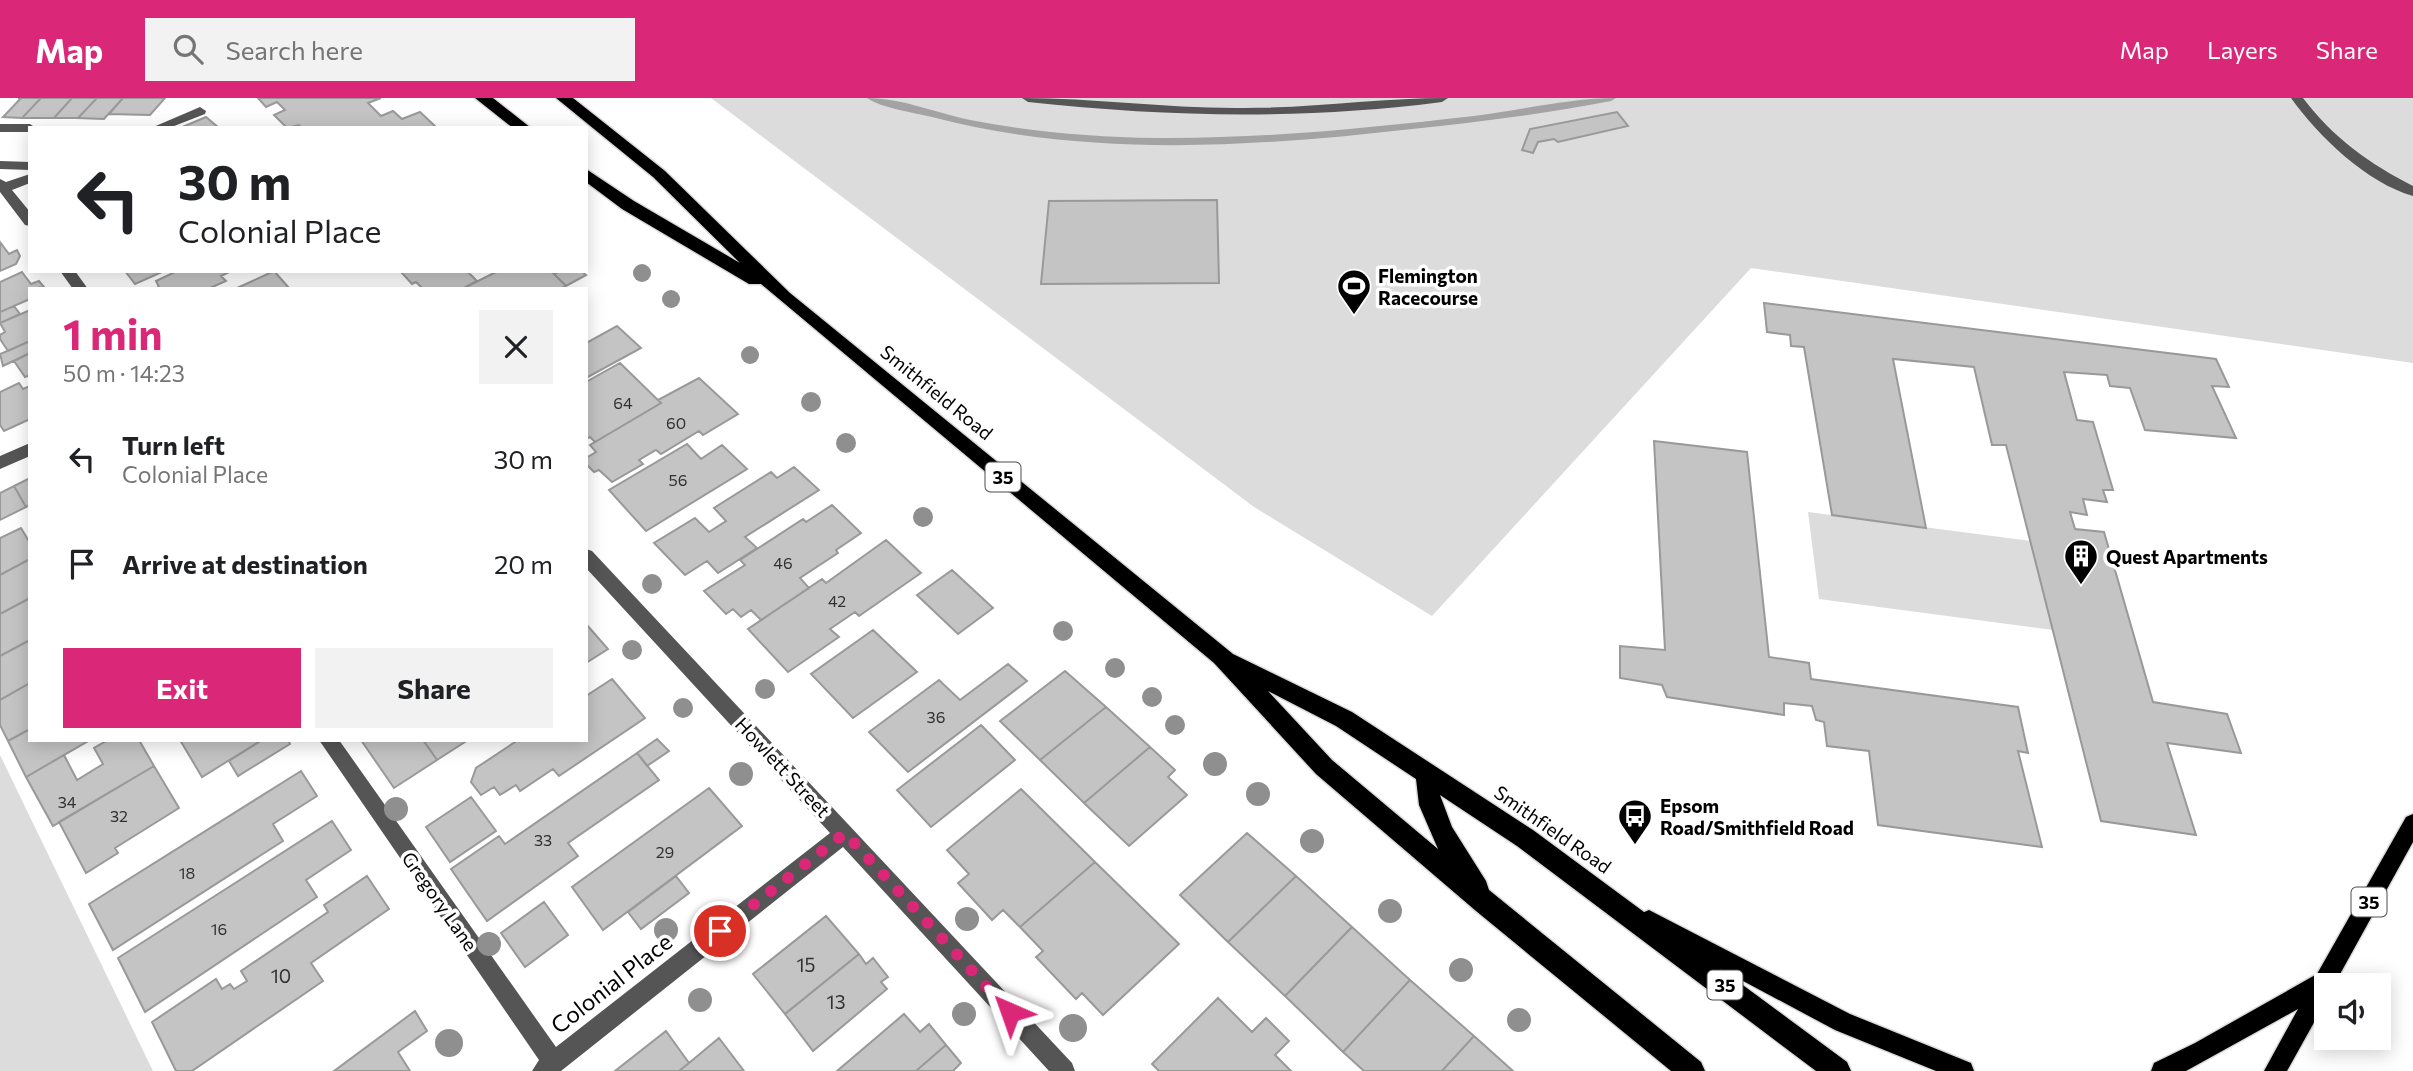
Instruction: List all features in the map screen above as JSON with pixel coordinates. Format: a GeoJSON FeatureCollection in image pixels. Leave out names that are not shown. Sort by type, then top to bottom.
{"type":"FeatureCollection","features":[{"type":"Feature","properties":{"kind":"highway"},"geometry":{"type":"LineString","coordinates":[[483,98],[520,126]]}},
{"type":"Feature","properties":{"kind":"highway","name":"Smithfield Road"},"geometry":{"type":"LineString","coordinates":[[564,98],[659,174],[784,297],[1222,657],[1324,767],[1485,904],[1692,1071]]}},
{"type":"Feature","properties":{"kind":"highway","name":"Smithfield Road"},"geometry":{"type":"LineString","coordinates":[[588,175],[628,205],[784,297]]}},
{"type":"Feature","properties":{"kind":"highway","name":"Smithfield Road"},"geometry":{"type":"LineString","coordinates":[[1222,657],[1344,719],[1525,838],[1612,900],[1838,1071]]}},
{"type":"Feature","properties":{"kind":"highway"},"geometry":{"type":"LineString","coordinates":[[1428,776],[1428,797],[1435,816],[1485,904]]}},
{"type":"Feature","properties":{"kind":"main road","name":"35"},"geometry":{"type":"LineString","coordinates":[[2329,973],[2413,823]]}},
{"type":"Feature","properties":{"kind":"main road"},"geometry":{"type":"LineString","coordinates":[[1612,900],[1843,1023],[1963,1071]]}},
{"type":"Feature","properties":{"kind":"main road"},"geometry":{"type":"LineString","coordinates":[[2162,1071],[2203,1051],[2314,987]]}},
{"type":"Feature","properties":{"kind":"main road","name":"35"},"geometry":{"type":"LineString","coordinates":[[2274,1071],[2314,1000]]}},
{"type":"Feature","properties":{"kind":"street"},"geometry":{"type":"LineString","coordinates":[[1028,98],[1110,108],[1192,111],[1303,110],[1442,98]]}},
{"type":"Feature","properties":{"kind":"street"},"geometry":{"type":"LineString","coordinates":[[2297,98],[2318,128],[2369,169],[2413,192]]}},
{"type":"Feature","properties":{"kind":"street"},"geometry":{"type":"LineString","coordinates":[[162,126],[200,111]]}},
{"type":"Feature","properties":{"kind":"street"},"geometry":{"type":"LineString","coordinates":[[0,128],[28,128]]}},
{"type":"Feature","properties":{"kind":"street"},"geometry":{"type":"LineString","coordinates":[[0,165],[28,166]]}},
{"type":"Feature","properties":{"kind":"street"},"geometry":{"type":"LineString","coordinates":[[28,179],[2,186],[28,219]]}},
{"type":"Feature","properties":{"kind":"street"},"geometry":{"type":"LineString","coordinates":[[69,273],[79,287]]}},
{"type":"Feature","properties":{"kind":"street"},"geometry":{"type":"LineString","coordinates":[[0,463],[28,450]]}},
{"type":"Feature","properties":{"kind":"street","name":"Howlett Street"},"geometry":{"type":"LineString","coordinates":[[588,559],[1064,1071]]}},
{"type":"Feature","properties":{"kind":"street","name":"Gregory Lane"},"geometry":{"type":"LineString","coordinates":[[329,742],[548,1067]]}},
{"type":"Feature","properties":{"kind":"street","name":"Colonial Place"},"geometry":{"type":"LineString","coordinates":[[548,1067],[845,833]]}},
{"type":"Feature","properties":{"kind":"shaded area","name":"Flemington Racecourse"},"geometry":{"type":"Polygon","coordinates":[[[711,98],[2413,98],[2413,363],[1751,268],[1432,616],[1254,507],[711,98]]]}},
{"type":"Feature","properties":{"kind":"shaded area"},"geometry":{"type":"Polygon","coordinates":[[[1808,512],[2031,541],[2053,630],[1819,599],[1808,512]]]}},
{"type":"Feature","properties":{"kind":"shaded area"},"geometry":{"type":"Polygon","coordinates":[[[0,755],[153,1071],[0,1071],[0,755]]]}},
{"type":"Feature","properties":{"kind":"building"},"geometry":{"type":"Polygon","coordinates":[[[21,98],[41,98],[22,118],[3,117],[21,98]]]}},
{"type":"Feature","properties":{"kind":"building"},"geometry":{"type":"Polygon","coordinates":[[[41,98],[72,98],[54,118],[22,118],[41,98]]]}},
{"type":"Feature","properties":{"kind":"building"},"geometry":{"type":"Polygon","coordinates":[[[72,98],[97,98],[78,118],[54,118],[72,98]]]}},
{"type":"Feature","properties":{"kind":"building"},"geometry":{"type":"Polygon","coordinates":[[[97,98],[123,98],[104,119],[78,118],[97,98]]]}},
{"type":"Feature","properties":{"kind":"building"},"geometry":{"type":"Polygon","coordinates":[[[123,98],[165,98],[150,115],[109,114],[123,98]]]}},
{"type":"Feature","properties":{"kind":"building"},"geometry":{"type":"Polygon","coordinates":[[[258,98],[381,98],[368,103],[381,116],[393,111],[402,119],[420,112],[435,126],[285,126],[274,115],[285,110],[277,102],[266,107],[258,98]]]}},
{"type":"Feature","properties":{"kind":"building"},"geometry":{"type":"Polygon","coordinates":[[[1617,112],[1628,126],[1558,142],[1554,139],[1538,142],[1533,153],[1522,150],[1530,129],[1617,112]]]}},
{"type":"Feature","properties":{"kind":"building"},"geometry":{"type":"Polygon","coordinates":[[[206,117],[217,126],[185,126],[206,117]]]}},
{"type":"Feature","properties":{"kind":"building"},"geometry":{"type":"Polygon","coordinates":[[[1217,200],[1219,283],[1041,284],[1049,201],[1217,200]]]}},
{"type":"Feature","properties":{"kind":"building"},"geometry":{"type":"Polygon","coordinates":[[[0,242],[9,254],[17,250],[20,256],[16,264],[0,271],[0,242]]]}},
{"type":"Feature","properties":{"kind":"building"},"geometry":{"type":"Polygon","coordinates":[[[22,272],[31,284],[39,281],[44,287],[28,287],[28,300],[0,312],[0,282],[22,272]]]}},
{"type":"Feature","properties":{"kind":"building"},"geometry":{"type":"Polygon","coordinates":[[[127,273],[160,273],[135,284],[127,273]]]}},
{"type":"Feature","properties":{"kind":"building"},"geometry":{"type":"Polygon","coordinates":[[[173,273],[227,273],[221,276],[226,281],[212,287],[159,287],[156,281],[173,273]]]}},
{"type":"Feature","properties":{"kind":"building"},"geometry":{"type":"Polygon","coordinates":[[[270,273],[276,273],[288,287],[239,287],[270,273]]]}},
{"type":"Feature","properties":{"kind":"building"},"geometry":{"type":"Polygon","coordinates":[[[402,273],[469,273],[477,281],[466,287],[421,287],[416,282],[412,284],[402,273]]]}},
{"type":"Feature","properties":{"kind":"building"},"geometry":{"type":"Polygon","coordinates":[[[494,273],[553,273],[566,286],[564,287],[466,287],[494,273]]]}},
{"type":"Feature","properties":{"kind":"building"},"geometry":{"type":"Polygon","coordinates":[[[584,273],[586,275],[566,286],[554,274],[584,273]]]}},
{"type":"Feature","properties":{"kind":"building","name":"Quest Apartments"},"geometry":{"type":"Polygon","coordinates":[[[1764,303],[2216,359],[2229,387],[2212,386],[2236,438],[2145,430],[2130,388],[2110,386],[2107,375],[2064,372],[2077,420],[2093,422],[2113,490],[2103,490],[2107,502],[2083,499],[2087,515],[2070,512],[2075,529],[2104,532],[2153,702],[2227,714],[2241,753],[2167,743],[2196,835],[2101,821],[2006,445],[1992,445],[1974,367],[1893,359],[1926,528],[1832,515],[1804,347],[1791,346],[1790,335],[1767,332],[1764,303]]]}},
{"type":"Feature","properties":{"kind":"building"},"geometry":{"type":"Polygon","coordinates":[[[14,306],[20,314],[0,323],[0,312],[14,306]]]}},
{"type":"Feature","properties":{"kind":"building"},"geometry":{"type":"Polygon","coordinates":[[[28,311],[28,342],[8,351],[0,339],[0,335],[5,332],[0,323],[28,311]]]}},
{"type":"Feature","properties":{"kind":"building"},"geometry":{"type":"Polygon","coordinates":[[[617,326],[641,348],[588,377],[588,342],[617,326]]]}},
{"type":"Feature","properties":{"kind":"building"},"geometry":{"type":"Polygon","coordinates":[[[28,342],[28,354],[3,366],[0,354],[28,342]]]}},
{"type":"Feature","properties":{"kind":"building"},"geometry":{"type":"Polygon","coordinates":[[[28,354],[28,376],[25,377],[14,361],[28,354]]]}},
{"type":"Feature","properties":{"kind":"building"},"geometry":{"type":"Polygon","coordinates":[[[620,363],[661,403],[595,442],[588,438],[588,381],[620,363]]]}},
{"type":"Feature","properties":{"kind":"building"},"geometry":{"type":"Polygon","coordinates":[[[699,378],[738,414],[703,435],[699,431],[661,454],[656,450],[639,460],[643,464],[612,482],[599,470],[594,472],[588,466],[588,457],[596,452],[590,445],[661,403],[658,400],[699,378]]]}},
{"type":"Feature","properties":{"kind":"building"},"geometry":{"type":"Polygon","coordinates":[[[19,383],[23,389],[28,387],[28,420],[4,431],[0,425],[0,392],[19,383]]]}},
{"type":"Feature","properties":{"kind":"building"},"geometry":{"type":"Polygon","coordinates":[[[1654,441],[1747,452],[1769,657],[1809,663],[1811,679],[2018,707],[2028,753],[2018,751],[2042,847],[1878,825],[1869,751],[1827,746],[1824,722],[1816,720],[1812,706],[1784,703],[1784,715],[1667,697],[1662,685],[1620,678],[1620,646],[1665,650],[1654,441]]]}},
{"type":"Feature","properties":{"kind":"building"},"geometry":{"type":"Polygon","coordinates":[[[687,444],[701,459],[722,445],[747,469],[646,531],[609,490],[687,444]]]}},
{"type":"Feature","properties":{"kind":"building"},"geometry":{"type":"Polygon","coordinates":[[[794,467],[819,490],[745,537],[757,548],[718,573],[707,561],[685,575],[654,543],[695,518],[709,532],[726,521],[714,508],[771,472],[777,478],[794,467]]]}},
{"type":"Feature","properties":{"kind":"building"},"geometry":{"type":"Polygon","coordinates":[[[28,479],[28,506],[26,507],[14,486],[28,479]]]}},
{"type":"Feature","properties":{"kind":"building"},"geometry":{"type":"Polygon","coordinates":[[[14,486],[26,507],[0,520],[0,493],[14,486]]]}},
{"type":"Feature","properties":{"kind":"building"},"geometry":{"type":"Polygon","coordinates":[[[832,505],[861,533],[836,550],[838,553],[800,578],[809,588],[761,620],[751,610],[741,617],[733,609],[726,614],[704,591],[745,565],[740,560],[803,519],[806,522],[832,505]]]}},
{"type":"Feature","properties":{"kind":"building"},"geometry":{"type":"Polygon","coordinates":[[[21,528],[28,540],[28,560],[0,575],[0,538],[21,528]]]}},
{"type":"Feature","properties":{"kind":"building"},"geometry":{"type":"Polygon","coordinates":[[[886,540],[921,573],[859,616],[855,612],[830,629],[839,637],[788,672],[748,629],[822,579],[826,583],[886,540]]]}},
{"type":"Feature","properties":{"kind":"building"},"geometry":{"type":"Polygon","coordinates":[[[28,560],[28,599],[0,614],[0,575],[28,560]]]}},
{"type":"Feature","properties":{"kind":"building"},"geometry":{"type":"Polygon","coordinates":[[[952,570],[993,608],[958,634],[917,595],[952,570]]]}},
{"type":"Feature","properties":{"kind":"building"},"geometry":{"type":"Polygon","coordinates":[[[28,599],[28,641],[0,656],[0,614],[28,599]]]}},
{"type":"Feature","properties":{"kind":"building"},"geometry":{"type":"Polygon","coordinates":[[[588,626],[608,649],[588,662],[588,626]]]}},
{"type":"Feature","properties":{"kind":"building"},"geometry":{"type":"Polygon","coordinates":[[[873,630],[917,672],[853,718],[811,674],[873,630]]]}},
{"type":"Feature","properties":{"kind":"building"},"geometry":{"type":"Polygon","coordinates":[[[28,641],[28,684],[0,700],[0,656],[28,641]]]}},
{"type":"Feature","properties":{"kind":"building"},"geometry":{"type":"Polygon","coordinates":[[[1008,664],[1027,681],[908,772],[869,732],[939,680],[960,700],[1008,664]]]}},
{"type":"Feature","properties":{"kind":"building"},"geometry":{"type":"Polygon","coordinates":[[[1065,671],[1106,707],[1040,760],[1000,721],[1065,671]]]}},
{"type":"Feature","properties":{"kind":"building"},"geometry":{"type":"Polygon","coordinates":[[[612,679],[645,718],[559,776],[553,769],[520,791],[516,785],[500,795],[494,787],[481,795],[471,782],[476,768],[515,742],[588,742],[588,695],[612,679]]]}},
{"type":"Feature","properties":{"kind":"building"},"geometry":{"type":"Polygon","coordinates":[[[28,684],[28,730],[8,741],[0,725],[0,700],[28,684]]]}},
{"type":"Feature","properties":{"kind":"building"},"geometry":{"type":"Polygon","coordinates":[[[1106,707],[1150,747],[1084,803],[1040,760],[1106,707]]]}},
{"type":"Feature","properties":{"kind":"building"},"geometry":{"type":"Polygon","coordinates":[[[981,725],[1015,760],[931,827],[897,790],[981,725]]]}},
{"type":"Feature","properties":{"kind":"building"},"geometry":{"type":"Polygon","coordinates":[[[28,730],[28,742],[87,742],[26,777],[8,741],[28,730]]]}},
{"type":"Feature","properties":{"kind":"building"},"geometry":{"type":"Polygon","coordinates":[[[657,739],[669,751],[647,766],[637,753],[657,739]]]}},
{"type":"Feature","properties":{"kind":"building"},"geometry":{"type":"Polygon","coordinates":[[[104,742],[140,742],[154,766],[53,826],[26,777],[64,755],[77,780],[103,764],[94,748],[104,742]]]}},
{"type":"Feature","properties":{"kind":"building"},"geometry":{"type":"Polygon","coordinates":[[[181,742],[259,742],[202,777],[181,742]]]}},
{"type":"Feature","properties":{"kind":"building"},"geometry":{"type":"Polygon","coordinates":[[[259,742],[290,744],[238,776],[229,761],[259,742]]]}},
{"type":"Feature","properties":{"kind":"building"},"geometry":{"type":"Polygon","coordinates":[[[362,742],[424,742],[437,760],[394,788],[362,742]]]}},
{"type":"Feature","properties":{"kind":"building"},"geometry":{"type":"Polygon","coordinates":[[[424,742],[465,742],[437,760],[424,742]]]}},
{"type":"Feature","properties":{"kind":"building"},"geometry":{"type":"Polygon","coordinates":[[[1150,747],[1175,770],[1168,777],[1187,795],[1129,846],[1084,803],[1150,747]]]}},
{"type":"Feature","properties":{"kind":"building"},"geometry":{"type":"Polygon","coordinates":[[[637,753],[659,780],[568,843],[578,856],[487,921],[451,869],[499,836],[505,844],[637,753]]]}},
{"type":"Feature","properties":{"kind":"building"},"geometry":{"type":"Polygon","coordinates":[[[154,766],[179,808],[115,848],[118,853],[86,873],[59,822],[154,766]]]}},
{"type":"Feature","properties":{"kind":"building"},"geometry":{"type":"Polygon","coordinates":[[[301,771],[317,796],[273,824],[283,841],[113,950],[89,904],[301,771]]]}},
{"type":"Feature","properties":{"kind":"building"},"geometry":{"type":"Polygon","coordinates":[[[709,788],[742,826],[603,930],[572,887],[709,788]]]}},
{"type":"Feature","properties":{"kind":"building"},"geometry":{"type":"Polygon","coordinates":[[[1021,789],[1095,862],[1020,927],[1003,910],[992,920],[958,883],[969,874],[947,850],[1021,789]]]}},
{"type":"Feature","properties":{"kind":"building"},"geometry":{"type":"Polygon","coordinates":[[[471,797],[496,831],[450,862],[426,827],[471,797]]]}},
{"type":"Feature","properties":{"kind":"building"},"geometry":{"type":"Polygon","coordinates":[[[332,821],[351,850],[306,880],[317,897],[145,1012],[118,958],[332,821]]]}},
{"type":"Feature","properties":{"kind":"building"},"geometry":{"type":"Polygon","coordinates":[[[1247,833],[1296,876],[1228,942],[1180,895],[1247,833]]]}},
{"type":"Feature","properties":{"kind":"building"},"geometry":{"type":"Polygon","coordinates":[[[1095,862],[1179,944],[1103,1015],[1082,993],[1076,999],[1036,957],[1043,951],[1020,927],[1095,862]]]}},
{"type":"Feature","properties":{"kind":"building"},"geometry":{"type":"Polygon","coordinates":[[[367,876],[389,909],[311,963],[323,981],[192,1071],[176,1071],[152,1022],[216,979],[222,989],[230,984],[234,989],[247,981],[241,971],[328,912],[324,905],[367,876]]]}},
{"type":"Feature","properties":{"kind":"building"},"geometry":{"type":"Polygon","coordinates":[[[676,876],[689,893],[641,929],[628,912],[676,876]]]}},
{"type":"Feature","properties":{"kind":"building"},"geometry":{"type":"Polygon","coordinates":[[[1296,876],[1352,927],[1285,996],[1228,942],[1296,876]]]}},
{"type":"Feature","properties":{"kind":"building"},"geometry":{"type":"Polygon","coordinates":[[[544,902],[568,935],[525,967],[501,933],[544,902]]]}},
{"type":"Feature","properties":{"kind":"building"},"geometry":{"type":"Polygon","coordinates":[[[826,916],[859,954],[785,1014],[753,974],[826,916]]]}},
{"type":"Feature","properties":{"kind":"building"},"geometry":{"type":"Polygon","coordinates":[[[1352,927],[1410,980],[1343,1052],[1285,996],[1352,927]]]}},
{"type":"Feature","properties":{"kind":"building"},"geometry":{"type":"Polygon","coordinates":[[[859,954],[866,964],[873,958],[888,977],[881,982],[887,989],[813,1051],[785,1014],[859,954]]]}},
{"type":"Feature","properties":{"kind":"building"},"geometry":{"type":"Polygon","coordinates":[[[1410,980],[1474,1036],[1442,1071],[1364,1071],[1343,1052],[1410,980]]]}},
{"type":"Feature","properties":{"kind":"building"},"geometry":{"type":"Polygon","coordinates":[[[1218,998],[1252,1032],[1266,1018],[1289,1041],[1275,1055],[1291,1071],[1159,1071],[1152,1064],[1218,998]]]}},
{"type":"Feature","properties":{"kind":"building"},"geometry":{"type":"Polygon","coordinates":[[[415,1011],[427,1031],[398,1052],[410,1071],[334,1071],[415,1011]]]}},
{"type":"Feature","properties":{"kind":"building"},"geometry":{"type":"Polygon","coordinates":[[[904,1014],[920,1032],[929,1024],[946,1045],[916,1071],[837,1071],[904,1014]]]}},
{"type":"Feature","properties":{"kind":"building"},"geometry":{"type":"Polygon","coordinates":[[[666,1031],[689,1063],[679,1071],[615,1071],[666,1031]]]}},
{"type":"Feature","properties":{"kind":"building"},"geometry":{"type":"Polygon","coordinates":[[[1474,1036],[1513,1071],[1442,1071],[1474,1036]]]}},
{"type":"Feature","properties":{"kind":"building"},"geometry":{"type":"Polygon","coordinates":[[[719,1038],[744,1071],[679,1071],[689,1063],[719,1038]]]}},
{"type":"Feature","properties":{"kind":"building"},"geometry":{"type":"Polygon","coordinates":[[[946,1045],[961,1063],[953,1071],[916,1071],[946,1045]]]}},
{"type":"Feature","properties":{"kind":"waterway"},"geometry":{"type":"LineString","coordinates":[[872,98],[985,126],[1041,134],[1155,141],[1325,135],[1525,112],[1611,98]]}},
{"type":"Feature","properties":{"kind":"place","name":"Flemington Racecourse"},"geometry":{"type":"Point","coordinates":[1354,316]}},
{"type":"Feature","properties":{"kind":"place","name":"Quest Apartments"},"geometry":{"type":"Point","coordinates":[2081,586]}},
{"type":"Feature","properties":{"kind":"place","name":"Epsom Road/Smithfield Road"},"geometry":{"type":"Point","coordinates":[1635,846]}},
{"type":"Feature","properties":{"kind":"route"},"geometry":{"type":"LineString","coordinates":[[720,931],[845,833],[1010,1012]]}}]}
